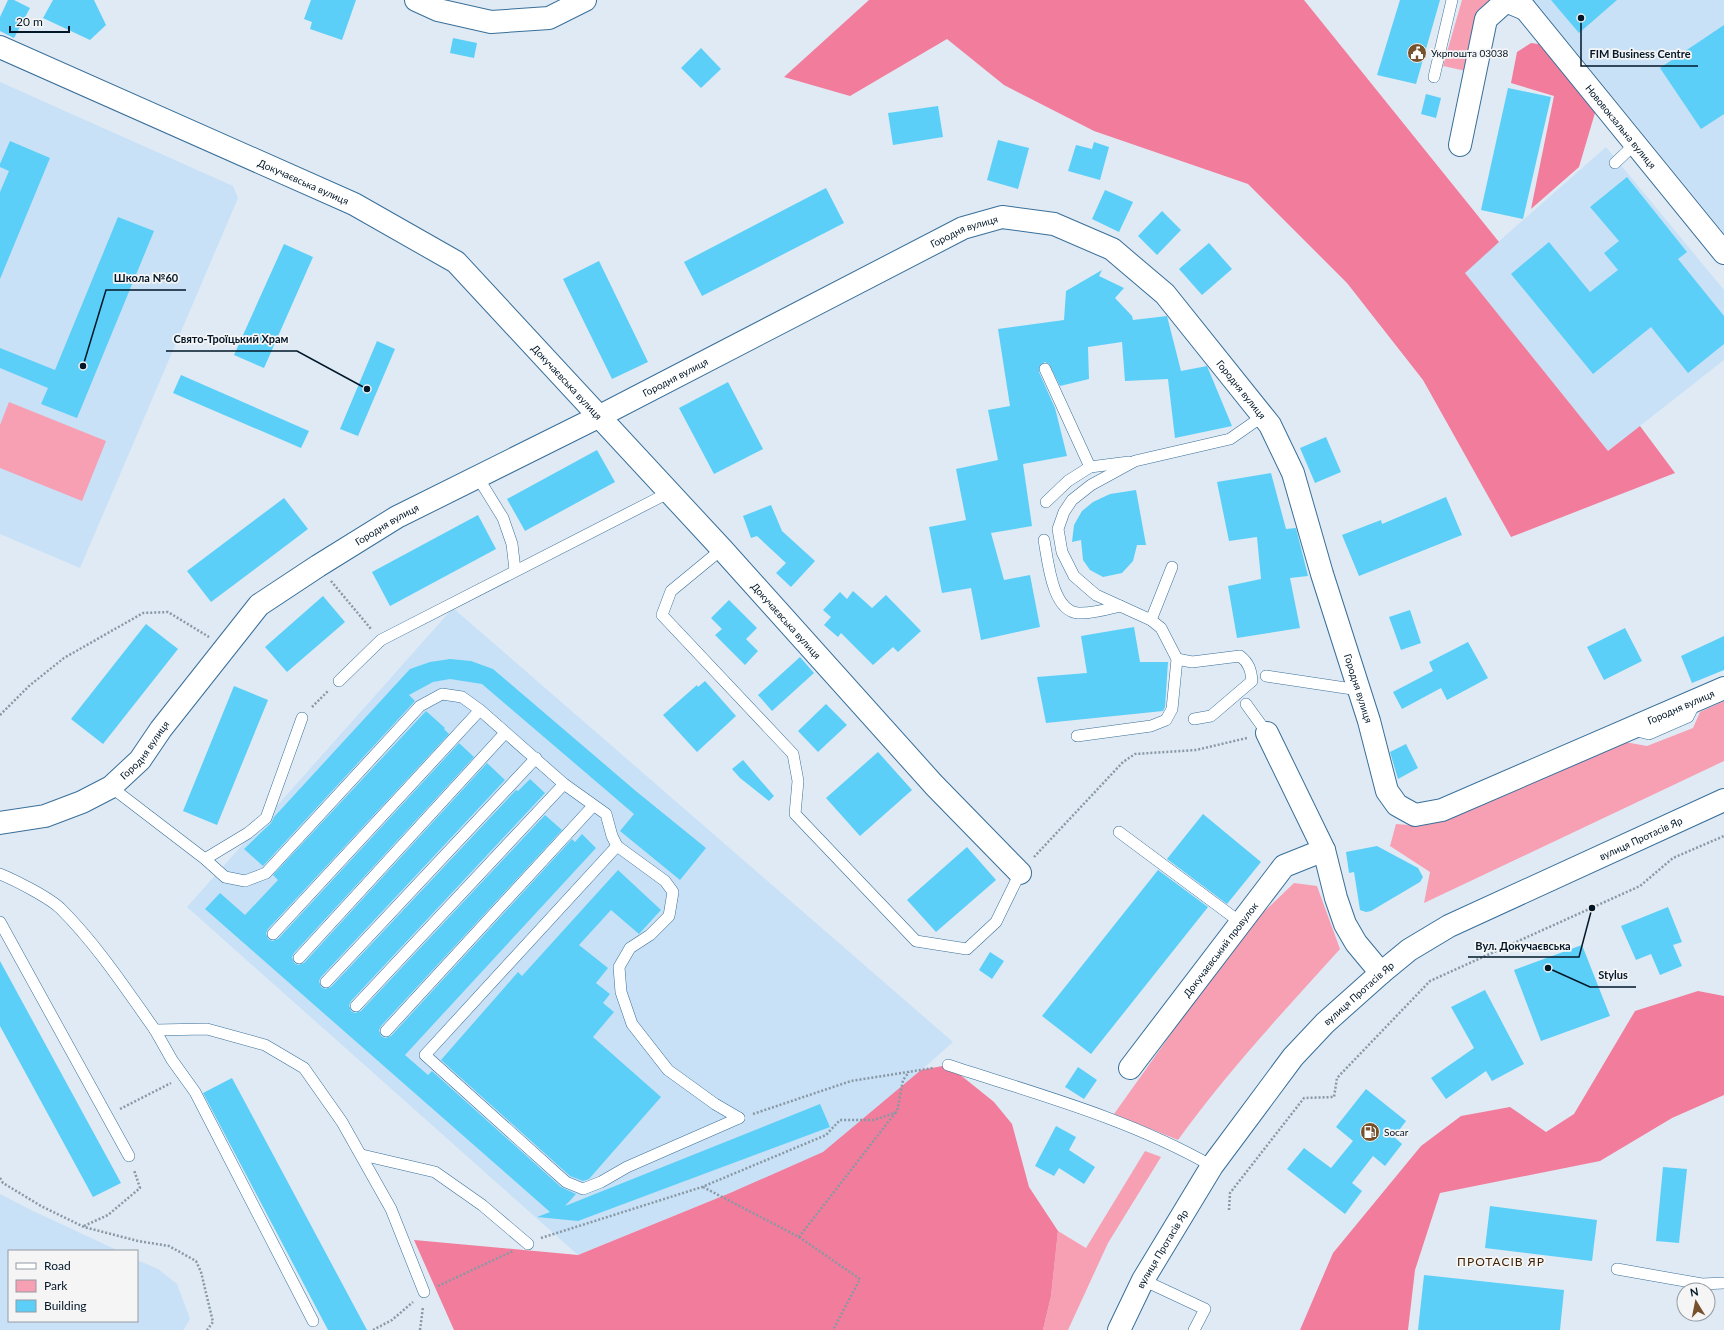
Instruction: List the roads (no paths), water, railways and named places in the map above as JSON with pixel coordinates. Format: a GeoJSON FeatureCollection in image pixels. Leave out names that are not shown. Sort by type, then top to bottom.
{"type":"FeatureCollection","features":[{"type":"Feature","properties":{"kind":"street"},"geometry":{"type":"LineString","coordinates":[[416,0],[438,10],[491,22],[549,18],[585,0]]}},
{"type":"Feature","properties":{"kind":"street"},"geometry":{"type":"LineString","coordinates":[[1460,146],[1486,19],[1506,2],[1522,5]]}},
{"type":"Feature","properties":{"kind":"street","name":"Нововокзальна вулиця"},"geometry":{"type":"LineString","coordinates":[[1522,5],[1724,253]]}},
{"type":"Feature","properties":{"kind":"street","name":"Докучаєвська вулиця"},"geometry":{"type":"LineString","coordinates":[[0,47],[354,204],[456,262],[722,548],[934,785],[1020,872]]}},
{"type":"Feature","properties":{"kind":"street","name":"Городня вулиця"},"geometry":{"type":"LineString","coordinates":[[0,823],[44,816],[82,802],[111,787],[140,760],[161,729],[259,605],[397,517],[600,416],[963,228],[1002,217],[1054,224],[1112,249],[1165,294],[1270,425],[1293,473],[1322,574],[1359,690],[1387,790],[1397,805],[1415,815],[1442,810],[1724,688]]}},
{"type":"Feature","properties":{"kind":"street"},"geometry":{"type":"LineString","coordinates":[[1267,733],[1324,850],[1336,898],[1345,924],[1356,943],[1381,973]]}},
{"type":"Feature","properties":{"kind":"street","name":"вулиця Протасів Яр"},"geometry":{"type":"LineString","coordinates":[[1118,1330],[1143,1280],[1212,1166],[1293,1057],[1325,1022],[1381,973],[1409,950],[1449,926],[1724,800]]}},
{"type":"Feature","properties":{"kind":"street","name":"Докучаєвський провулок"},"geometry":{"type":"LineString","coordinates":[[1130,1068],[1284,866],[1324,850]]}},
{"type":"Feature","properties":{"kind":"lane"},"geometry":{"type":"LineString","coordinates":[[1434,77],[1452,0]]}},
{"type":"Feature","properties":{"kind":"lane"},"geometry":{"type":"LineString","coordinates":[[1615,164],[1635,144]]}},
{"type":"Feature","properties":{"kind":"lane"},"geometry":{"type":"LineString","coordinates":[[1045,369],[1090,468]]}},
{"type":"Feature","properties":{"kind":"lane"},"geometry":{"type":"LineString","coordinates":[[1046,502],[1068,481],[1090,468],[1135,461],[1230,439],[1263,416]]}},
{"type":"Feature","properties":{"kind":"lane"},"geometry":{"type":"LineString","coordinates":[[1077,736],[1151,726],[1166,720],[1172,709],[1177,659],[1161,628],[1151,620],[1096,595],[1074,576],[1062,552],[1058,529],[1064,512],[1072,500],[1091,485],[1135,461]]}},
{"type":"Feature","properties":{"kind":"lane"},"geometry":{"type":"LineString","coordinates":[[477,476],[502,518],[512,544],[515,570]]}},
{"type":"Feature","properties":{"kind":"lane"},"geometry":{"type":"LineString","coordinates":[[339,681],[381,640],[515,570],[670,492]]}},
{"type":"Feature","properties":{"kind":"lane"},"geometry":{"type":"LineString","coordinates":[[1044,540],[1052,580],[1059,601],[1070,612],[1079,614],[1120,606]]}},
{"type":"Feature","properties":{"kind":"lane"},"geometry":{"type":"LineString","coordinates":[[722,548],[671,591],[662,615],[793,754],[798,781],[795,814],[916,941],[967,949],[996,922],[1020,872]]}},
{"type":"Feature","properties":{"kind":"lane"},"geometry":{"type":"LineString","coordinates":[[1151,620],[1172,567]]}},
{"type":"Feature","properties":{"kind":"lane"},"geometry":{"type":"LineString","coordinates":[[1177,659],[1192,662],[1240,656],[1246,661],[1252,672],[1252,681],[1212,716],[1194,719]]}},
{"type":"Feature","properties":{"kind":"lane"},"geometry":{"type":"LineString","coordinates":[[1266,676],[1359,690]]}},
{"type":"Feature","properties":{"kind":"lane"},"geometry":{"type":"LineString","coordinates":[[111,787],[205,859],[225,877],[245,881],[266,873],[420,706],[442,694],[462,697],[480,710],[564,784],[606,814],[612,836],[617,846],[665,881],[674,892],[669,916],[650,935],[630,948],[619,967],[621,992],[632,1024],[668,1070],[739,1118],[627,1167],[601,1182],[583,1189],[566,1182],[425,1055],[617,846]]}},
{"type":"Feature","properties":{"kind":"lane"},"geometry":{"type":"LineString","coordinates":[[1246,704],[1267,733]]}},
{"type":"Feature","properties":{"kind":"lane"},"geometry":{"type":"LineString","coordinates":[[273,934],[480,710]]}},
{"type":"Feature","properties":{"kind":"lane"},"geometry":{"type":"LineString","coordinates":[[205,859],[248,833],[266,818],[302,718]]}},
{"type":"Feature","properties":{"kind":"lane"},"geometry":{"type":"LineString","coordinates":[[298,958],[505,733]]}},
{"type":"Feature","properties":{"kind":"lane"},"geometry":{"type":"LineString","coordinates":[[326,982],[536,758]]}},
{"type":"Feature","properties":{"kind":"lane"},"geometry":{"type":"LineString","coordinates":[[356,1006],[564,784]]}},
{"type":"Feature","properties":{"kind":"lane"},"geometry":{"type":"LineString","coordinates":[[386,1030],[593,806]]}},
{"type":"Feature","properties":{"kind":"lane"},"geometry":{"type":"LineString","coordinates":[[1119,832],[1240,922]]}},
{"type":"Feature","properties":{"kind":"lane"},"geometry":{"type":"LineString","coordinates":[[0,874],[13,879],[60,908],[104,958],[155,1030],[194,1092],[313,1321]]}},
{"type":"Feature","properties":{"kind":"lane"},"geometry":{"type":"LineString","coordinates":[[0,922],[130,1156]]}},
{"type":"Feature","properties":{"kind":"lane"},"geometry":{"type":"LineString","coordinates":[[155,1030],[207,1029],[265,1045],[304,1068],[342,1122],[391,1209],[424,1292]]}},
{"type":"Feature","properties":{"kind":"lane"},"geometry":{"type":"LineString","coordinates":[[948,1065],[1099,1114],[1192,1154],[1212,1166]]}},
{"type":"Feature","properties":{"kind":"lane"},"geometry":{"type":"LineString","coordinates":[[362,1155],[435,1172],[482,1205],[528,1244]]}},
{"type":"Feature","properties":{"kind":"lane"},"geometry":{"type":"LineString","coordinates":[[1617,1269],[1702,1284],[1724,1283]]}},
{"type":"Feature","properties":{"kind":"lane"},"geometry":{"type":"LineString","coordinates":[[1143,1280],[1205,1309],[1194,1330]]}},
{"type":"Feature","properties":{"kind":"place","name":"FIM Business Centre"},"geometry":{"type":"Point","coordinates":[1581,18]}},
{"type":"Feature","properties":{"kind":"place","name":"Укрпошта 03038"},"geometry":{"type":"Point","coordinates":[1417,53]}},
{"type":"Feature","properties":{"kind":"place","name":"Школа №60"},"geometry":{"type":"Point","coordinates":[83,366]}},
{"type":"Feature","properties":{"kind":"place","name":"Свято-Троїцький Храм"},"geometry":{"type":"Point","coordinates":[367,389]}},
{"type":"Feature","properties":{"kind":"place","name":"Вул. Докучаєвська"},"geometry":{"type":"Point","coordinates":[1592,908]}},
{"type":"Feature","properties":{"kind":"place","name":"Stylus"},"geometry":{"type":"Point","coordinates":[1548,968]}},
{"type":"Feature","properties":{"kind":"place","name":"Socar"},"geometry":{"type":"Point","coordinates":[1370,1132]}},
{"type":"Feature","properties":{"kind":"district","name":"ПРОТАСІВ ЯР"},"geometry":{"type":"Point","coordinates":[1501,1262]}}]}
